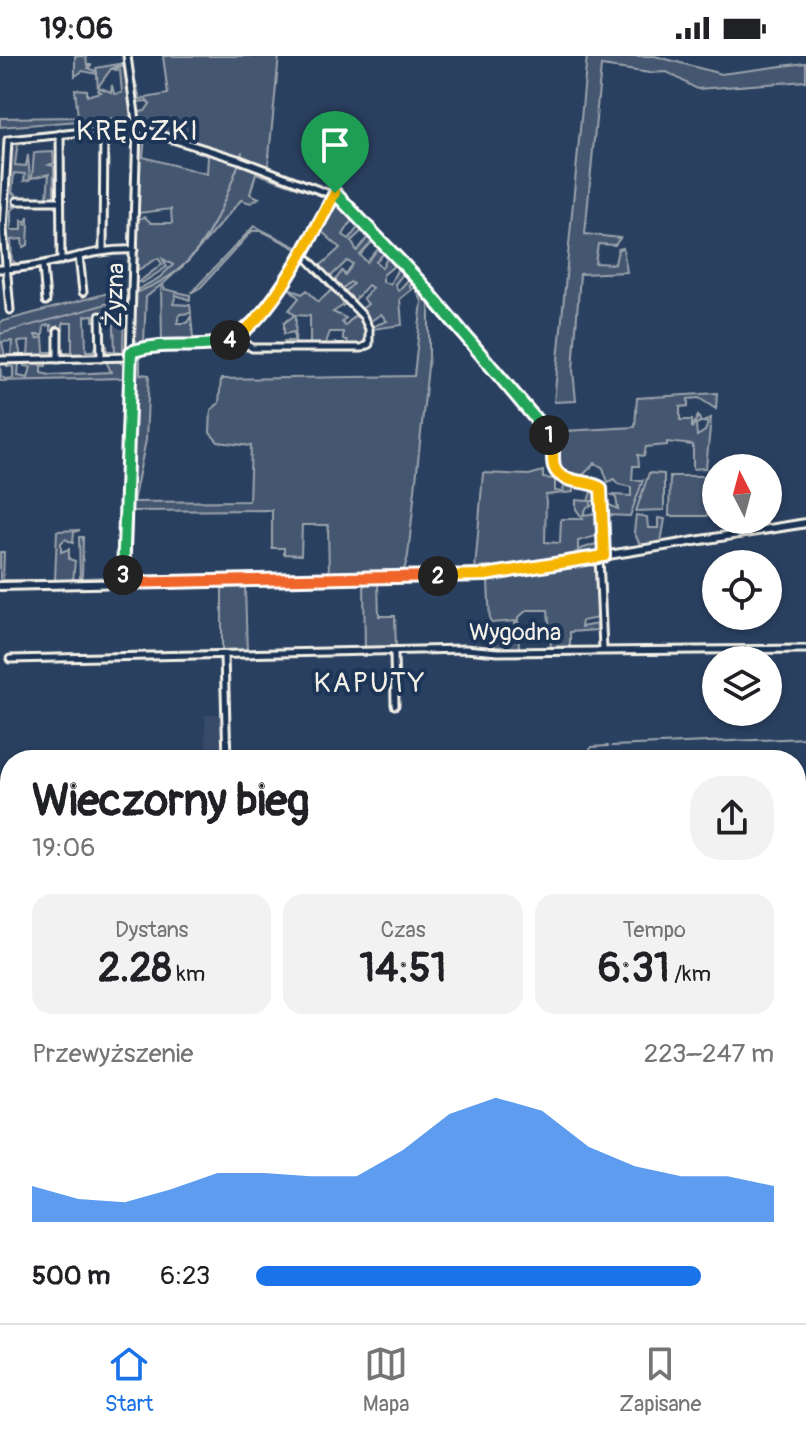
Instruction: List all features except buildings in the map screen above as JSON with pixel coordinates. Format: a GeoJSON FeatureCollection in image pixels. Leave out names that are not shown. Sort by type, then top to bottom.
{"type":"FeatureCollection","features":[{"type":"Feature","properties":{"kind":"street","name":"Żyzna"},"geometry":{"type":"LineString","coordinates":[[123,583],[137,128],[127,56]]}},
{"type":"Feature","properties":{"kind":"street"},"geometry":{"type":"LineString","coordinates":[[137,128],[335,193],[420,282],[553,439],[552,465],[557,473],[601,488],[603,649]]}},
{"type":"Feature","properties":{"kind":"street"},"geometry":{"type":"LineString","coordinates":[[10,310],[3,269],[2,228],[8,140],[99,129],[105,133],[103,249]]}},
{"type":"Feature","properties":{"kind":"street"},"geometry":{"type":"LineString","coordinates":[[61,261],[63,134]]}},
{"type":"Feature","properties":{"kind":"street"},"geometry":{"type":"LineString","coordinates":[[0,360],[101,358],[131,355],[149,346],[209,346],[236,337],[263,308],[303,254],[335,193]]}},
{"type":"Feature","properties":{"kind":"street"},"geometry":{"type":"LineString","coordinates":[[17,201],[60,201]]}},
{"type":"Feature","properties":{"kind":"street"},"geometry":{"type":"LineString","coordinates":[[3,269],[43,266],[103,249],[134,250]]}},
{"type":"Feature","properties":{"kind":"street"},"geometry":{"type":"LineString","coordinates":[[236,337],[252,348],[362,348],[369,344],[369,329],[363,316],[303,254]]}},
{"type":"Feature","properties":{"kind":"street"},"geometry":{"type":"LineString","coordinates":[[79,256],[83,292]]}},
{"type":"Feature","properties":{"kind":"street"},"geometry":{"type":"LineString","coordinates":[[43,266],[46,301]]}},
{"type":"Feature","properties":{"kind":"street"},"geometry":{"type":"LineString","coordinates":[[0,301],[7,300]]}},
{"type":"Feature","properties":{"kind":"street"},"geometry":{"type":"LineString","coordinates":[[100,316],[101,358]]}},
{"type":"Feature","properties":{"kind":"street"},"geometry":{"type":"LineString","coordinates":[[58,331],[58,359]]}},
{"type":"Feature","properties":{"kind":"street"},"geometry":{"type":"LineString","coordinates":[[0,586],[485,575],[806,523]]}},
{"type":"Feature","properties":{"kind":"street","name":"Wygodna"},"geometry":{"type":"LineString","coordinates":[[10,659],[603,649],[806,649]]}},
{"type":"Feature","properties":{"kind":"street"},"geometry":{"type":"LineString","coordinates":[[394,652],[395,705]]}},
{"type":"Feature","properties":{"kind":"street"},"geometry":{"type":"LineString","coordinates":[[224,656],[227,750]]}},
{"type":"Feature","properties":{"kind":"shaded area"},"geometry":{"type":"Polygon","coordinates":[[[75,56],[86,56],[87,65],[91,65],[88,68],[97,72],[96,68],[124,63],[111,69],[98,87],[111,92],[112,85],[114,94],[122,93],[120,71],[113,69],[125,66],[132,117],[0,127],[0,118],[78,117],[75,89],[87,90],[87,96],[100,92],[98,91],[97,74],[83,71],[75,76],[75,56]]]}},
{"type":"Feature","properties":{"kind":"shaded area"},"geometry":{"type":"Polygon","coordinates":[[[129,56],[140,99],[168,94],[163,56],[279,56],[268,166],[138,126],[138,112],[145,111],[150,104],[147,101],[137,102],[129,56]]]}},
{"type":"Feature","properties":{"kind":"shaded area"},"geometry":{"type":"Polygon","coordinates":[[[587,56],[655,56],[721,74],[806,63],[806,81],[697,89],[667,72],[650,73],[601,66],[585,234],[620,238],[615,245],[598,244],[595,263],[615,264],[618,249],[623,248],[627,272],[580,274],[573,370],[576,401],[554,402],[587,56]]]}},
{"type":"Feature","properties":{"kind":"shaded area"},"geometry":{"type":"Polygon","coordinates":[[[141,131],[145,137],[143,157],[207,174],[208,156],[176,144],[179,141],[332,196],[303,250],[299,250],[262,231],[252,231],[201,287],[191,293],[254,226],[300,249],[328,198],[256,173],[250,194],[259,198],[251,203],[241,200],[188,261],[163,284],[164,289],[190,295],[190,300],[176,295],[173,304],[190,305],[191,313],[180,314],[177,323],[187,323],[191,316],[193,338],[186,345],[147,345],[134,349],[135,291],[159,278],[173,265],[163,259],[167,267],[139,282],[162,264],[158,258],[138,270],[137,219],[145,217],[151,223],[172,223],[171,209],[138,213],[141,131]],[[161,285],[146,297],[144,342],[162,342],[161,285]]]}},
{"type":"Feature","properties":{"kind":"shaded area"},"geometry":{"type":"Polygon","coordinates":[[[18,141],[15,165],[26,166],[28,155],[30,180],[24,181],[25,174],[14,173],[12,193],[16,194],[12,206],[16,207],[11,210],[11,230],[22,230],[22,220],[25,222],[28,218],[28,224],[24,224],[29,225],[28,245],[23,247],[22,239],[11,240],[12,260],[17,264],[11,266],[6,231],[10,144],[18,141]]]}},
{"type":"Feature","properties":{"kind":"shaded area"},"geometry":{"type":"Polygon","coordinates":[[[53,152],[54,163],[49,165],[54,166],[54,199],[47,199],[49,174],[32,178],[34,153],[53,152]]]}},
{"type":"Feature","properties":{"kind":"shaded area"},"geometry":{"type":"Polygon","coordinates":[[[339,200],[355,215],[343,235],[349,239],[359,226],[363,230],[351,241],[357,251],[369,236],[373,241],[360,255],[367,262],[379,248],[384,253],[376,262],[382,268],[388,256],[395,265],[383,275],[383,282],[390,284],[398,268],[404,273],[395,284],[398,291],[409,279],[410,287],[415,280],[429,299],[429,357],[408,556],[403,573],[329,575],[328,525],[302,525],[301,555],[284,554],[284,548],[272,548],[272,510],[132,511],[130,577],[245,576],[129,580],[126,576],[133,354],[140,351],[140,374],[149,375],[146,440],[133,502],[249,501],[251,446],[218,442],[210,433],[211,410],[219,403],[221,379],[414,376],[422,301],[415,287],[400,299],[402,325],[372,329],[373,341],[368,347],[371,327],[387,321],[381,314],[371,321],[360,310],[368,304],[363,298],[372,288],[368,285],[353,302],[344,293],[353,284],[350,282],[341,290],[334,282],[342,271],[345,275],[353,264],[347,261],[329,278],[319,267],[340,248],[318,228],[332,202],[339,200]]]}},
{"type":"Feature","properties":{"kind":"shaded area"},"geometry":{"type":"Polygon","coordinates":[[[289,288],[302,294],[307,290],[318,302],[333,289],[344,305],[333,312],[346,318],[342,322],[345,326],[354,316],[361,318],[368,342],[364,346],[349,346],[347,340],[343,340],[343,332],[330,332],[325,345],[310,345],[310,316],[296,315],[295,345],[285,345],[284,341],[294,341],[294,332],[284,334],[284,323],[295,315],[289,310],[299,298],[289,288]]]}},
{"type":"Feature","properties":{"kind":"shaded area"},"geometry":{"type":"Polygon","coordinates":[[[123,289],[131,293],[131,298],[124,300],[123,352],[118,355],[104,352],[107,345],[107,351],[115,351],[113,306],[97,316],[97,321],[93,321],[93,315],[85,316],[86,351],[94,351],[97,345],[95,355],[64,356],[61,353],[61,346],[64,352],[72,352],[72,323],[63,323],[63,330],[51,331],[51,325],[44,326],[43,335],[35,335],[37,339],[43,337],[44,352],[55,352],[52,356],[28,357],[29,341],[18,342],[21,357],[11,357],[12,341],[2,342],[5,357],[0,357],[0,322],[123,289]]]}},
{"type":"Feature","properties":{"kind":"shaded area"},"geometry":{"type":"Polygon","coordinates":[[[233,341],[248,349],[368,348],[141,351],[149,348],[211,347],[233,341]]]}},
{"type":"Feature","properties":{"kind":"shaded area"},"geometry":{"type":"Polygon","coordinates":[[[118,360],[123,365],[123,378],[0,381],[0,363],[1,376],[5,379],[13,378],[13,367],[7,366],[7,362],[19,362],[18,376],[28,378],[31,367],[24,366],[24,362],[46,362],[46,366],[41,366],[41,373],[50,375],[111,372],[106,361],[118,360]]]}},
{"type":"Feature","properties":{"kind":"shaded area"},"geometry":{"type":"Polygon","coordinates":[[[126,378],[121,577],[80,581],[79,537],[83,537],[82,578],[118,577],[126,378]]]}},
{"type":"Feature","properties":{"kind":"shaded area"},"geometry":{"type":"Polygon","coordinates":[[[717,393],[716,409],[699,398],[688,399],[688,406],[680,407],[680,420],[692,420],[692,428],[698,416],[701,422],[696,424],[697,436],[705,431],[708,423],[703,422],[711,418],[707,454],[702,454],[702,468],[693,469],[693,445],[667,442],[667,445],[646,447],[644,456],[638,455],[639,466],[633,466],[632,480],[643,480],[630,516],[605,515],[605,503],[618,509],[616,498],[612,495],[631,496],[631,487],[618,484],[614,479],[608,482],[603,468],[595,463],[580,478],[566,472],[558,465],[555,439],[564,431],[635,427],[637,398],[717,393]]]}},
{"type":"Feature","properties":{"kind":"shaded area"},"geometry":{"type":"Polygon","coordinates":[[[543,471],[543,478],[555,479],[555,491],[563,492],[565,480],[573,486],[573,492],[546,495],[545,542],[560,543],[561,519],[583,519],[576,509],[576,500],[588,501],[591,492],[598,493],[599,501],[590,501],[592,506],[587,507],[583,515],[599,513],[600,539],[596,536],[578,541],[578,550],[599,543],[598,553],[576,552],[576,558],[475,570],[483,473],[529,475],[543,471]]]}},
{"type":"Feature","properties":{"kind":"shaded area"},"geometry":{"type":"Polygon","coordinates":[[[649,473],[664,474],[664,510],[636,511],[649,473]]]}},
{"type":"Feature","properties":{"kind":"shaded area"},"geometry":{"type":"Polygon","coordinates":[[[670,476],[702,476],[702,516],[669,516],[670,476]]]}},
{"type":"Feature","properties":{"kind":"shaded area"},"geometry":{"type":"Polygon","coordinates":[[[636,515],[647,517],[648,528],[658,528],[658,518],[665,519],[661,542],[640,545],[634,532],[636,515]]]}},
{"type":"Feature","properties":{"kind":"shaded area"},"geometry":{"type":"Polygon","coordinates":[[[80,530],[74,532],[73,543],[65,539],[61,543],[61,552],[69,549],[69,559],[75,561],[73,581],[0,583],[0,552],[4,552],[3,580],[55,580],[57,531],[80,530]]]}},
{"type":"Feature","properties":{"kind":"shaded area"},"geometry":{"type":"Polygon","coordinates":[[[588,564],[598,567],[598,618],[582,621],[581,627],[597,624],[597,630],[570,632],[570,646],[551,647],[548,610],[527,610],[518,618],[519,651],[495,649],[489,629],[500,629],[501,636],[508,640],[516,621],[490,623],[488,581],[588,564]]]}},
{"type":"Feature","properties":{"kind":"shaded area"},"geometry":{"type":"Polygon","coordinates":[[[364,583],[378,583],[379,616],[395,616],[396,650],[365,651],[364,583]]]}},
{"type":"Feature","properties":{"kind":"shaded area"},"geometry":{"type":"Polygon","coordinates":[[[245,587],[247,653],[222,653],[222,588],[245,587]]]}},
{"type":"Feature","properties":{"kind":"shaded area"},"geometry":{"type":"Polygon","coordinates":[[[228,714],[229,750],[206,750],[205,715],[228,714]]]}},
{"type":"Feature","properties":{"kind":"waterway"},"geometry":{"type":"LineString","coordinates":[[241,157],[242,152]]}},
{"type":"Feature","properties":{"kind":"waterway"},"geometry":{"type":"LineString","coordinates":[[0,334],[114,301],[157,284],[174,273],[197,251],[206,237],[239,163]]}},
{"type":"Feature","properties":{"kind":"waterway"},"geometry":{"type":"LineString","coordinates":[[794,530],[806,528]]}},
{"type":"Feature","properties":{"kind":"waterway"},"geometry":{"type":"LineString","coordinates":[[738,537],[757,534]]}},
{"type":"Feature","properties":{"kind":"waterway"},"geometry":{"type":"LineString","coordinates":[[673,541],[706,536]]}},
{"type":"Feature","properties":{"kind":"waterway"},"geometry":{"type":"LineString","coordinates":[[721,540],[731,539]]}},
{"type":"Feature","properties":{"kind":"waterway"},"geometry":{"type":"LineString","coordinates":[[677,547],[716,541]]}},
{"type":"Feature","properties":{"kind":"waterway"},"geometry":{"type":"LineString","coordinates":[[640,547],[659,544]]}},
{"type":"Feature","properties":{"kind":"waterway"},"geometry":{"type":"LineString","coordinates":[[610,552],[629,548]]}},
{"type":"Feature","properties":{"kind":"waterway"},"geometry":{"type":"LineString","coordinates":[[602,560],[672,548]]}},
{"type":"Feature","properties":{"kind":"waterway"},"geometry":{"type":"LineString","coordinates":[[575,557],[598,554]]}},
{"type":"Feature","properties":{"kind":"waterway"},"geometry":{"type":"LineString","coordinates":[[546,562],[569,558]]}},
{"type":"Feature","properties":{"kind":"waterway"},"geometry":{"type":"LineString","coordinates":[[534,571],[596,561]]}},
{"type":"Feature","properties":{"kind":"waterway"},"geometry":{"type":"LineString","coordinates":[[411,573],[516,567]]}},
{"type":"Feature","properties":{"kind":"waterway"},"geometry":{"type":"LineString","coordinates":[[492,577],[529,571]]}},
{"type":"Feature","properties":{"kind":"waterway"},"geometry":{"type":"LineString","coordinates":[[423,580],[455,579]]}},
{"type":"Feature","properties":{"kind":"waterway"},"geometry":{"type":"LineString","coordinates":[[0,583],[25,582]]}},
{"type":"Feature","properties":{"kind":"waterway"},"geometry":{"type":"LineString","coordinates":[[287,583],[309,582]]}},
{"type":"Feature","properties":{"kind":"waterway"},"geometry":{"type":"LineString","coordinates":[[207,585],[219,584]]}},
{"type":"Feature","properties":{"kind":"waterway"},"geometry":{"type":"LineString","coordinates":[[223,584],[230,584]]}},
{"type":"Feature","properties":{"kind":"waterway"},"geometry":{"type":"LineString","coordinates":[[237,584],[263,584]]}},
{"type":"Feature","properties":{"kind":"waterway"},"geometry":{"type":"LineString","coordinates":[[266,584],[272,584]]}},
{"type":"Feature","properties":{"kind":"waterway"},"geometry":{"type":"LineString","coordinates":[[169,585],[200,585]]}},
{"type":"Feature","properties":{"kind":"waterway"},"geometry":{"type":"LineString","coordinates":[[137,587],[162,586]]}},
{"type":"Feature","properties":{"kind":"waterway"},"geometry":{"type":"LineString","coordinates":[[48,588],[82,587]]}},
{"type":"Feature","properties":{"kind":"waterway"},"geometry":{"type":"LineString","coordinates":[[90,587],[114,587]]}},
{"type":"Feature","properties":{"kind":"waterway"},"geometry":{"type":"LineString","coordinates":[[120,587],[131,587]]}},
{"type":"Feature","properties":{"kind":"waterway"},"geometry":{"type":"LineString","coordinates":[[28,589],[39,588]]}},
{"type":"Feature","properties":{"kind":"waterway"},"geometry":{"type":"LineString","coordinates":[[0,589],[23,589]]}},
{"type":"Feature","properties":{"kind":"waterway"},"geometry":{"type":"LineString","coordinates":[[612,746],[806,738]]}},
{"type":"Feature","properties":{"kind":"waterway"},"geometry":{"type":"LineString","coordinates":[[590,750],[592,747],[608,746]]}},
{"type":"Feature","properties":{"kind":"district","name":"KRĘCZKI"},"geometry":{"type":"Point","coordinates":[138,131]}},
{"type":"Feature","properties":{"kind":"district","name":"KAPUTY"},"geometry":{"type":"Point","coordinates":[370,683]}},
{"type":"Feature","properties":{"kind":"route"},"geometry":{"type":"LineString","coordinates":[[335,193],[420,282],[553,439],[552,465],[557,473],[564,478],[601,488],[604,556],[485,575],[123,583],[131,352],[149,346],[209,346],[236,337],[290,275],[335,193]]}}]}
